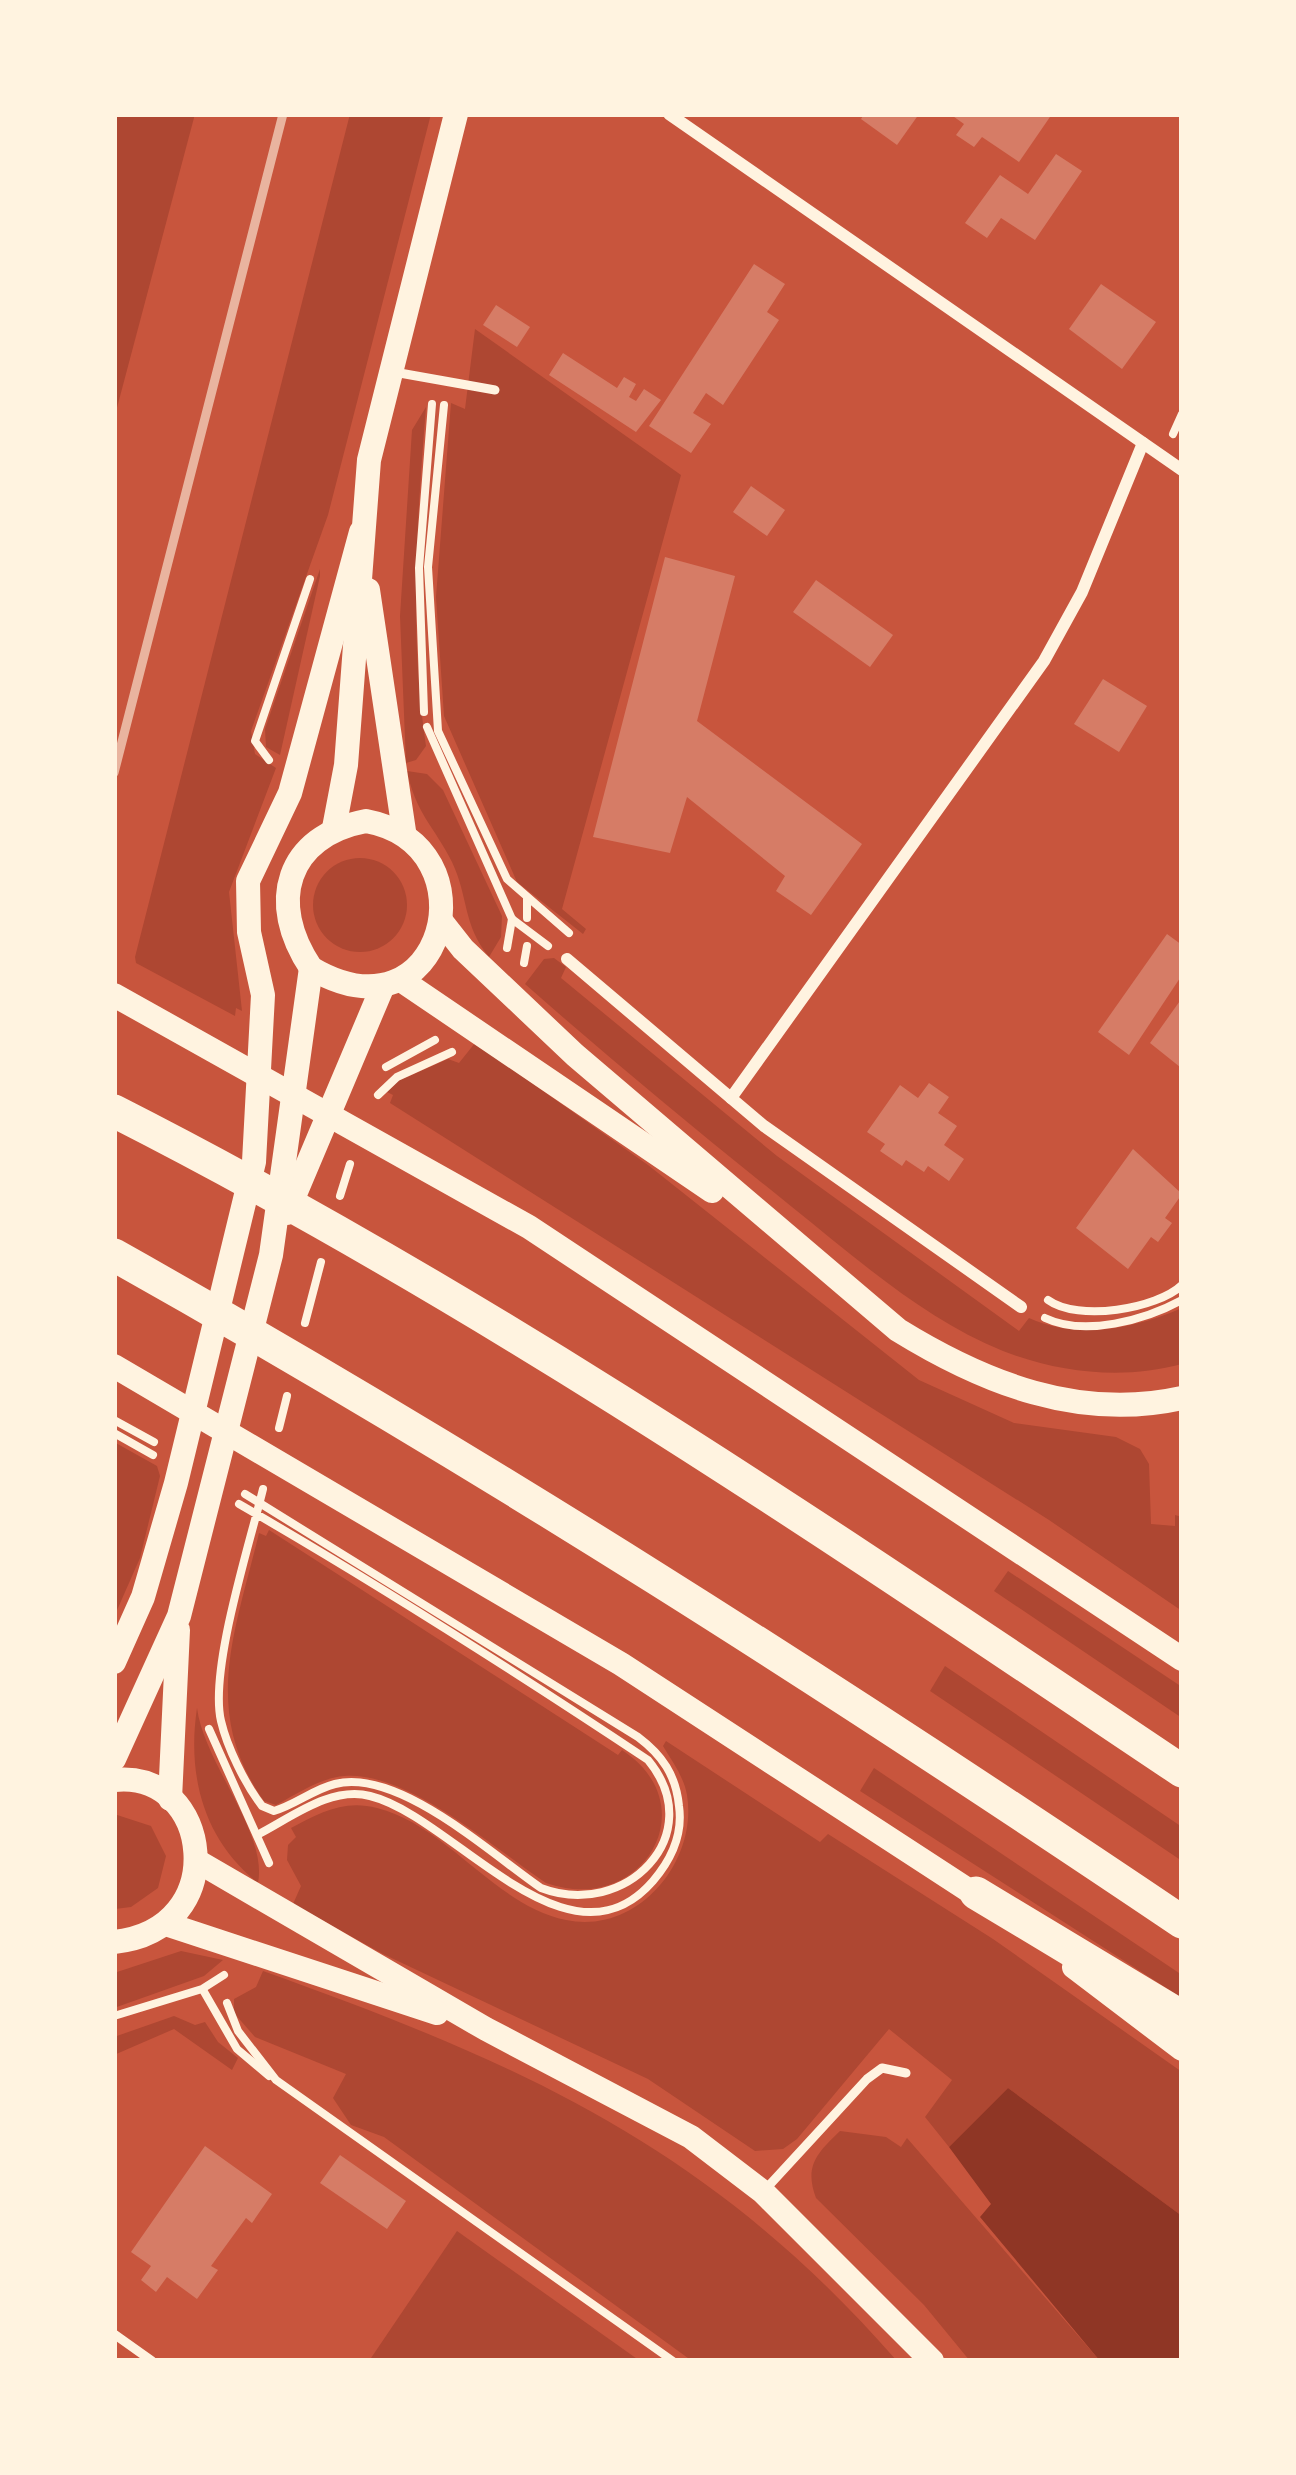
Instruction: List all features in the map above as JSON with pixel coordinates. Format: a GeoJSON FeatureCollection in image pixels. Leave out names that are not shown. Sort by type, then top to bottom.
{"type":"FeatureCollection","features":[{"type":"Feature","properties":{"kind":"highway"},"geometry":{"type":"LineString","coordinates":[[114,1111],[352,1240],[631,1406],[1182,1771]]}},
{"type":"Feature","properties":{"kind":"highway"},"geometry":{"type":"LineString","coordinates":[[114,1255],[361,1394],[557,1513],[766,1645],[1182,1922]]}},
{"type":"Feature","properties":{"kind":"highway"},"geometry":{"type":"LineString","coordinates":[[976,1894],[1182,2017]]}},
{"type":"Feature","properties":{"kind":"main road"},"geometry":{"type":"LineString","coordinates":[[114,1760],[179,1616],[219,1493],[271,1255],[303,1048],[310,968],[285,914],[286,889],[298,863],[334,827],[346,765],[369,460],[456,114]]}},
{"type":"Feature","properties":{"kind":"main road"},"geometry":{"type":"LineString","coordinates":[[271,1255],[344,1070],[392,984],[436,941],[440,921],[434,869],[404,831],[361,532]]}},
{"type":"Feature","properties":{"kind":"main road"},"geometry":{"type":"LineString","coordinates":[[114,1662],[143,1597],[254,1162],[262,1024],[259,967],[245,902],[248,881],[290,793],[361,532]]}},
{"type":"Feature","properties":{"kind":"main road"},"geometry":{"type":"LineString","coordinates":[[334,827],[366,821],[404,831]]}},
{"type":"Feature","properties":{"kind":"main road"},"geometry":{"type":"LineString","coordinates":[[440,921],[463,949],[575,1055],[898,1330],[953,1364],[1000,1383],[1100,1405],[1182,1398]]}},
{"type":"Feature","properties":{"kind":"main road"},"geometry":{"type":"LineString","coordinates":[[310,968],[334,982],[392,984],[556,1081],[828,1273]]}},
{"type":"Feature","properties":{"kind":"main road"},"geometry":{"type":"LineString","coordinates":[[114,995],[291,1089],[548,1238],[1182,1659]]}},
{"type":"Feature","properties":{"kind":"main road"},"geometry":{"type":"LineString","coordinates":[[114,1366],[602,1652],[976,1894],[1182,2049]]}},
{"type":"Feature","properties":{"kind":"main road"},"geometry":{"type":"LineString","coordinates":[[170,1799],[179,1616]]}},
{"type":"Feature","properties":{"kind":"main road"},"geometry":{"type":"LineString","coordinates":[[114,1780],[139,1780],[170,1799],[192,1834],[197,1861],[187,1902],[166,1924],[114,1942]]}},
{"type":"Feature","properties":{"kind":"main road"},"geometry":{"type":"LineString","coordinates":[[197,1861],[486,2029],[691,2137],[764,2192],[932,2361]]}},
{"type":"Feature","properties":{"kind":"main road"},"geometry":{"type":"LineString","coordinates":[[166,1924],[214,1935],[486,2029]]}},
{"type":"Feature","properties":{"kind":"street"},"geometry":{"type":"LineString","coordinates":[[669,114],[1182,470]]}},
{"type":"Feature","properties":{"kind":"street"},"geometry":{"type":"LineString","coordinates":[[731,1098],[1044,661],[1082,592],[1143,443]]}},
{"type":"Feature","properties":{"kind":"street"},"geometry":{"type":"LineString","coordinates":[[567,959],[731,1098],[1021,1307]]}},
{"type":"Feature","properties":{"kind":"lane"},"geometry":{"type":"LineString","coordinates":[[394,372],[495,390]]}},
{"type":"Feature","properties":{"kind":"lane"},"geometry":{"type":"LineString","coordinates":[[764,2192],[866,2079],[882,2068],[906,2073]]}},
{"type":"Feature","properties":{"kind":"lane"},"geometry":{"type":"LineString","coordinates":[[114,2334],[152,2361]]}},
{"type":"Feature","properties":{"kind":"path"},"geometry":{"type":"LineString","coordinates":[[434,379],[418,568],[424,712],[440,763],[512,919],[567,959]]}},
{"type":"Feature","properties":{"kind":"path"},"geometry":{"type":"LineString","coordinates":[[444,403],[428,567],[434,712],[507,879],[578,940]]}},
{"type":"Feature","properties":{"kind":"path"},"geometry":{"type":"LineString","coordinates":[[527,899],[527,919]]}},
{"type":"Feature","properties":{"kind":"path"},"geometry":{"type":"LineString","coordinates":[[384,1068],[440,1033]]}},
{"type":"Feature","properties":{"kind":"path"},"geometry":{"type":"LineString","coordinates":[[373,1108],[380,1090],[455,1050],[465,1038]]}},
{"type":"Feature","properties":{"kind":"path"},"geometry":{"type":"LineString","coordinates":[[334,1215],[358,1144]]}},
{"type":"Feature","properties":{"kind":"path"},"geometry":{"type":"LineString","coordinates":[[300,1346],[322,1255]]}},
{"type":"Feature","properties":{"kind":"path"},"geometry":{"type":"LineString","coordinates":[[294,1314],[306,1269]]}},
{"type":"Feature","properties":{"kind":"path"},"geometry":{"type":"LineString","coordinates":[[1037,1293],[1056,1306],[1081,1311],[1160,1300],[1182,1285]]}},
{"type":"Feature","properties":{"kind":"path"},"geometry":{"type":"LineString","coordinates":[[1021,1307],[1078,1326],[1132,1319],[1182,1300]]}},
{"type":"Feature","properties":{"kind":"path"},"geometry":{"type":"LineString","coordinates":[[277,1436],[288,1391]]}},
{"type":"Feature","properties":{"kind":"path"},"geometry":{"type":"LineString","coordinates":[[114,1420],[159,1445]]}},
{"type":"Feature","properties":{"kind":"path"},"geometry":{"type":"LineString","coordinates":[[114,1433],[173,1474]]}},
{"type":"Feature","properties":{"kind":"path"},"geometry":{"type":"LineString","coordinates":[[205,1701],[218,1616],[254,1474]]}},
{"type":"Feature","properties":{"kind":"path"},"geometry":{"type":"LineString","coordinates":[[219,1493],[648,1760],[660,1779],[668,1814],[664,1835],[644,1872],[614,1891],[564,1896],[541,1888],[404,1794],[363,1781],[334,1784],[274,1811],[262,1805],[221,1724],[219,1705],[228,1637],[254,1527],[265,1482]]}},
{"type":"Feature","properties":{"kind":"path"},"geometry":{"type":"LineString","coordinates":[[219,1493],[657,1751],[675,1784],[681,1822],[676,1846],[649,1886],[628,1902],[584,1912],[527,1894],[405,1810],[373,1796],[325,1799],[259,1834]]}},
{"type":"Feature","properties":{"kind":"path"},"geometry":{"type":"LineString","coordinates":[[206,1719],[271,1871]]}},
{"type":"Feature","properties":{"kind":"path"},"geometry":{"type":"LineString","coordinates":[[114,2016],[202,1989],[219,1981],[231,1966]]}},
{"type":"Feature","properties":{"kind":"path"},"geometry":{"type":"LineString","coordinates":[[202,1989],[237,2048],[276,2080],[673,2361]]}},
{"type":"Feature","properties":{"kind":"path"},"geometry":{"type":"LineString","coordinates":[[227,2003],[238,2031],[276,2080]]}},
{"type":"Feature","properties":{"kind":"shaded area"},"geometry":{"type":"Polygon","coordinates":[[[114,114],[195,114],[114,419],[114,114]]]}},
{"type":"Feature","properties":{"kind":"shaded area"},"geometry":{"type":"Polygon","coordinates":[[[350,114],[431,114],[328,515],[251,731],[255,754],[276,768],[229,892],[242,1011],[236,1008],[235,1016],[136,963],[135,957],[350,114]]]}},
{"type":"Feature","properties":{"kind":"shaded area"},"geometry":{"type":"Polygon","coordinates":[[[475,329],[681,475],[562,909],[586,929],[583,934],[517,882],[444,716],[436,597],[451,403],[465,409],[475,329]]]}},
{"type":"Feature","properties":{"kind":"shaded area"},"geometry":{"type":"Polygon","coordinates":[[[426,407],[416,619],[426,746],[416,760],[406,763],[400,616],[412,430],[426,407]]]}},
{"type":"Feature","properties":{"kind":"shaded area"},"geometry":{"type":"Polygon","coordinates":[[[320,569],[280,755],[266,747],[265,729],[320,569]]]}},
{"type":"Feature","properties":{"kind":"shaded area"},"geometry":{"type":"Polygon","coordinates":[[[407,771],[427,774],[443,790],[502,916],[501,937],[489,957],[474,933],[452,862],[420,809],[407,771]]]}},
{"type":"Feature","properties":{"kind":"shaded area"},"geometry":{"type":"Polygon","coordinates":[[[360,858],[378,861],[393,872],[404,887],[404,923],[393,938],[378,949],[360,952],[342,949],[327,938],[316,923],[313,905],[316,887],[327,872],[342,861],[360,858]]]}},
{"type":"Feature","properties":{"kind":"shaded area"},"geometry":{"type":"Polygon","coordinates":[[[554,958],[566,967],[561,978],[777,1156],[1019,1331],[1029,1318],[1067,1329],[1106,1329],[1182,1308],[1182,1364],[1114,1373],[1047,1365],[974,1338],[919,1305],[724,1152],[525,984],[544,959],[554,958]]]}},
{"type":"Feature","properties":{"kind":"shaded area"},"geometry":{"type":"Polygon","coordinates":[[[475,1043],[648,1165],[919,1380],[1014,1423],[1116,1437],[1140,1449],[1149,1464],[1151,1524],[1175,1526],[1175,1515],[1182,1517],[1182,1611],[1049,1520],[390,1103],[393,1095],[387,1092],[398,1081],[448,1059],[459,1063],[475,1043]]]}},
{"type":"Feature","properties":{"kind":"shaded area"},"geometry":{"type":"Polygon","coordinates":[[[114,1442],[157,1466],[160,1476],[140,1558],[114,1617],[114,1442]]]}},
{"type":"Feature","properties":{"kind":"shaded area"},"geometry":{"type":"Polygon","coordinates":[[[269,1530],[618,1755],[622,1750],[647,1773],[660,1799],[661,1826],[652,1850],[635,1871],[610,1884],[580,1889],[546,1883],[449,1814],[395,1785],[368,1777],[335,1777],[276,1805],[264,1801],[244,1768],[228,1702],[241,1603],[259,1533],[266,1536],[269,1530]]]}},
{"type":"Feature","properties":{"kind":"shaded area"},"geometry":{"type":"Polygon","coordinates":[[[1008,1571],[1182,1687],[1182,1718],[994,1591],[1008,1571]]]}},
{"type":"Feature","properties":{"kind":"shaded area"},"geometry":{"type":"Polygon","coordinates":[[[945,1666],[1182,1827],[1182,1861],[930,1691],[945,1666]]]}},
{"type":"Feature","properties":{"kind":"shaded area"},"geometry":{"type":"Polygon","coordinates":[[[197,1708],[211,1752],[254,1842],[258,1883],[224,1847],[203,1804],[195,1757],[197,1708]]]}},
{"type":"Feature","properties":{"kind":"shaded area"},"geometry":{"type":"Polygon","coordinates":[[[666,1741],[820,1842],[828,1834],[993,1939],[1182,2072],[1182,2216],[1008,2088],[949,2147],[925,2117],[952,2080],[889,2029],[797,2139],[783,2149],[755,2151],[648,2079],[383,1954],[293,1904],[301,1886],[287,1860],[288,1845],[296,1837],[291,1828],[354,1805],[403,1817],[540,1912],[592,1922],[616,1916],[657,1888],[683,1845],[687,1795],[663,1746],[666,1741]]]}},
{"type":"Feature","properties":{"kind":"shaded area"},"geometry":{"type":"Polygon","coordinates":[[[874,1768],[1182,1975],[1182,1998],[860,1791],[874,1768]]]}},
{"type":"Feature","properties":{"kind":"shaded area"},"geometry":{"type":"Polygon","coordinates":[[[114,1814],[151,1826],[166,1856],[158,1888],[131,1907],[115,1909],[114,1814]]]}},
{"type":"Feature","properties":{"kind":"shaded area"},"geometry":{"type":"Polygon","coordinates":[[[181,1951],[223,1960],[204,1976],[114,2008],[114,1973],[181,1951]]]}},
{"type":"Feature","properties":{"kind":"shaded area"},"geometry":{"type":"Polygon","coordinates":[[[263,1971],[446,2041],[608,2121],[756,2223],[827,2287],[897,2361],[692,2361],[384,2137],[351,2125],[333,2098],[346,2074],[255,2037],[234,2013],[234,1999],[256,1987],[263,1971]]]}},
{"type":"Feature","properties":{"kind":"shaded area"},"geometry":{"type":"Polygon","coordinates":[[[174,2016],[195,2025],[205,2022],[218,2042],[238,2058],[232,2070],[174,2029],[114,2055],[114,2037],[174,2016]]]}},
{"type":"Feature","properties":{"kind":"shaded area"},"geometry":{"type":"Polygon","coordinates":[[[1008,2088],[1182,2216],[1182,2361],[1100,2361],[980,2217],[991,2204],[949,2147],[1008,2088]]]}},
{"type":"Feature","properties":{"kind":"shaded area"},"geometry":{"type":"Polygon","coordinates":[[[840,2131],[886,2137],[901,2147],[907,2138],[1100,2361],[970,2361],[924,2305],[816,2198],[812,2169],[840,2131]]]}},
{"type":"Feature","properties":{"kind":"shaded area"},"geometry":{"type":"Polygon","coordinates":[[[457,2231],[640,2361],[369,2361],[457,2231]]]}},
{"type":"Feature","properties":{"kind":"building"},"geometry":{"type":"Polygon","coordinates":[[[864,114],[919,114],[897,145],[861,119],[864,114]]]}},
{"type":"Feature","properties":{"kind":"building"},"geometry":{"type":"Polygon","coordinates":[[[950,114],[1052,114],[1019,162],[982,137],[974,147],[956,135],[964,124],[950,114]]]}},
{"type":"Feature","properties":{"kind":"building"},"geometry":{"type":"Polygon","coordinates":[[[1056,154],[1082,171],[1035,240],[1001,218],[987,238],[965,223],[1000,175],[1028,194],[1056,154]]]}},
{"type":"Feature","properties":{"kind":"building"},"geometry":{"type":"Polygon","coordinates":[[[754,264],[785,284],[767,312],[779,320],[723,405],[706,393],[693,413],[711,424],[691,453],[649,426],[754,264]]]}},
{"type":"Feature","properties":{"kind":"building"},"geometry":{"type":"Polygon","coordinates":[[[1101,284],[1156,322],[1122,369],[1069,329],[1101,284]]]}},
{"type":"Feature","properties":{"kind":"building"},"geometry":{"type":"Polygon","coordinates":[[[496,305],[530,327],[517,347],[483,325],[496,305]]]}},
{"type":"Feature","properties":{"kind":"building"},"geometry":{"type":"Polygon","coordinates":[[[563,353],[617,388],[624,377],[636,384],[629,397],[636,401],[644,389],[661,400],[636,432],[549,375],[563,353]]]}},
{"type":"Feature","properties":{"kind":"building"},"geometry":{"type":"Polygon","coordinates":[[[751,486],[785,510],[767,536],[733,512],[751,486]]]}},
{"type":"Feature","properties":{"kind":"building"},"geometry":{"type":"Polygon","coordinates":[[[665,557],[735,576],[697,721],[862,844],[811,915],[776,891],[785,876],[687,797],[670,853],[593,837],[665,557]]]}},
{"type":"Feature","properties":{"kind":"building"},"geometry":{"type":"Polygon","coordinates":[[[816,580],[893,635],[870,667],[793,612],[816,580]]]}},
{"type":"Feature","properties":{"kind":"building"},"geometry":{"type":"Polygon","coordinates":[[[1103,679],[1147,706],[1119,752],[1074,724],[1103,679]]]}},
{"type":"Feature","properties":{"kind":"building"},"geometry":{"type":"Polygon","coordinates":[[[1167,934],[1182,945],[1182,975],[1129,1055],[1098,1032],[1167,934]]]}},
{"type":"Feature","properties":{"kind":"building"},"geometry":{"type":"Polygon","coordinates":[[[1182,998],[1182,1065],[1180,1067],[1150,1043],[1182,998]]]}},
{"type":"Feature","properties":{"kind":"building"},"geometry":{"type":"Polygon","coordinates":[[[929,1083],[949,1097],[938,1113],[957,1126],[944,1145],[964,1159],[949,1181],[928,1166],[924,1172],[906,1160],[902,1166],[880,1151],[885,1144],[867,1132],[900,1085],[918,1098],[929,1083]]]}},
{"type":"Feature","properties":{"kind":"building"},"geometry":{"type":"Polygon","coordinates":[[[1133,1149],[1182,1194],[1165,1218],[1172,1223],[1158,1242],[1151,1237],[1128,1269],[1076,1228],[1133,1149]]]}},
{"type":"Feature","properties":{"kind":"building"},"geometry":{"type":"Polygon","coordinates":[[[205,2146],[272,2194],[252,2223],[246,2218],[211,2266],[218,2270],[197,2299],[167,2277],[156,2292],[141,2280],[151,2266],[131,2252],[205,2146]]]}},
{"type":"Feature","properties":{"kind":"building"},"geometry":{"type":"Polygon","coordinates":[[[340,2155],[406,2201],[387,2229],[320,2183],[340,2155]]]}},
{"type":"Feature","properties":{"kind":"railway"},"geometry":{"type":"LineString","coordinates":[[114,773],[283,114]]}}]}
